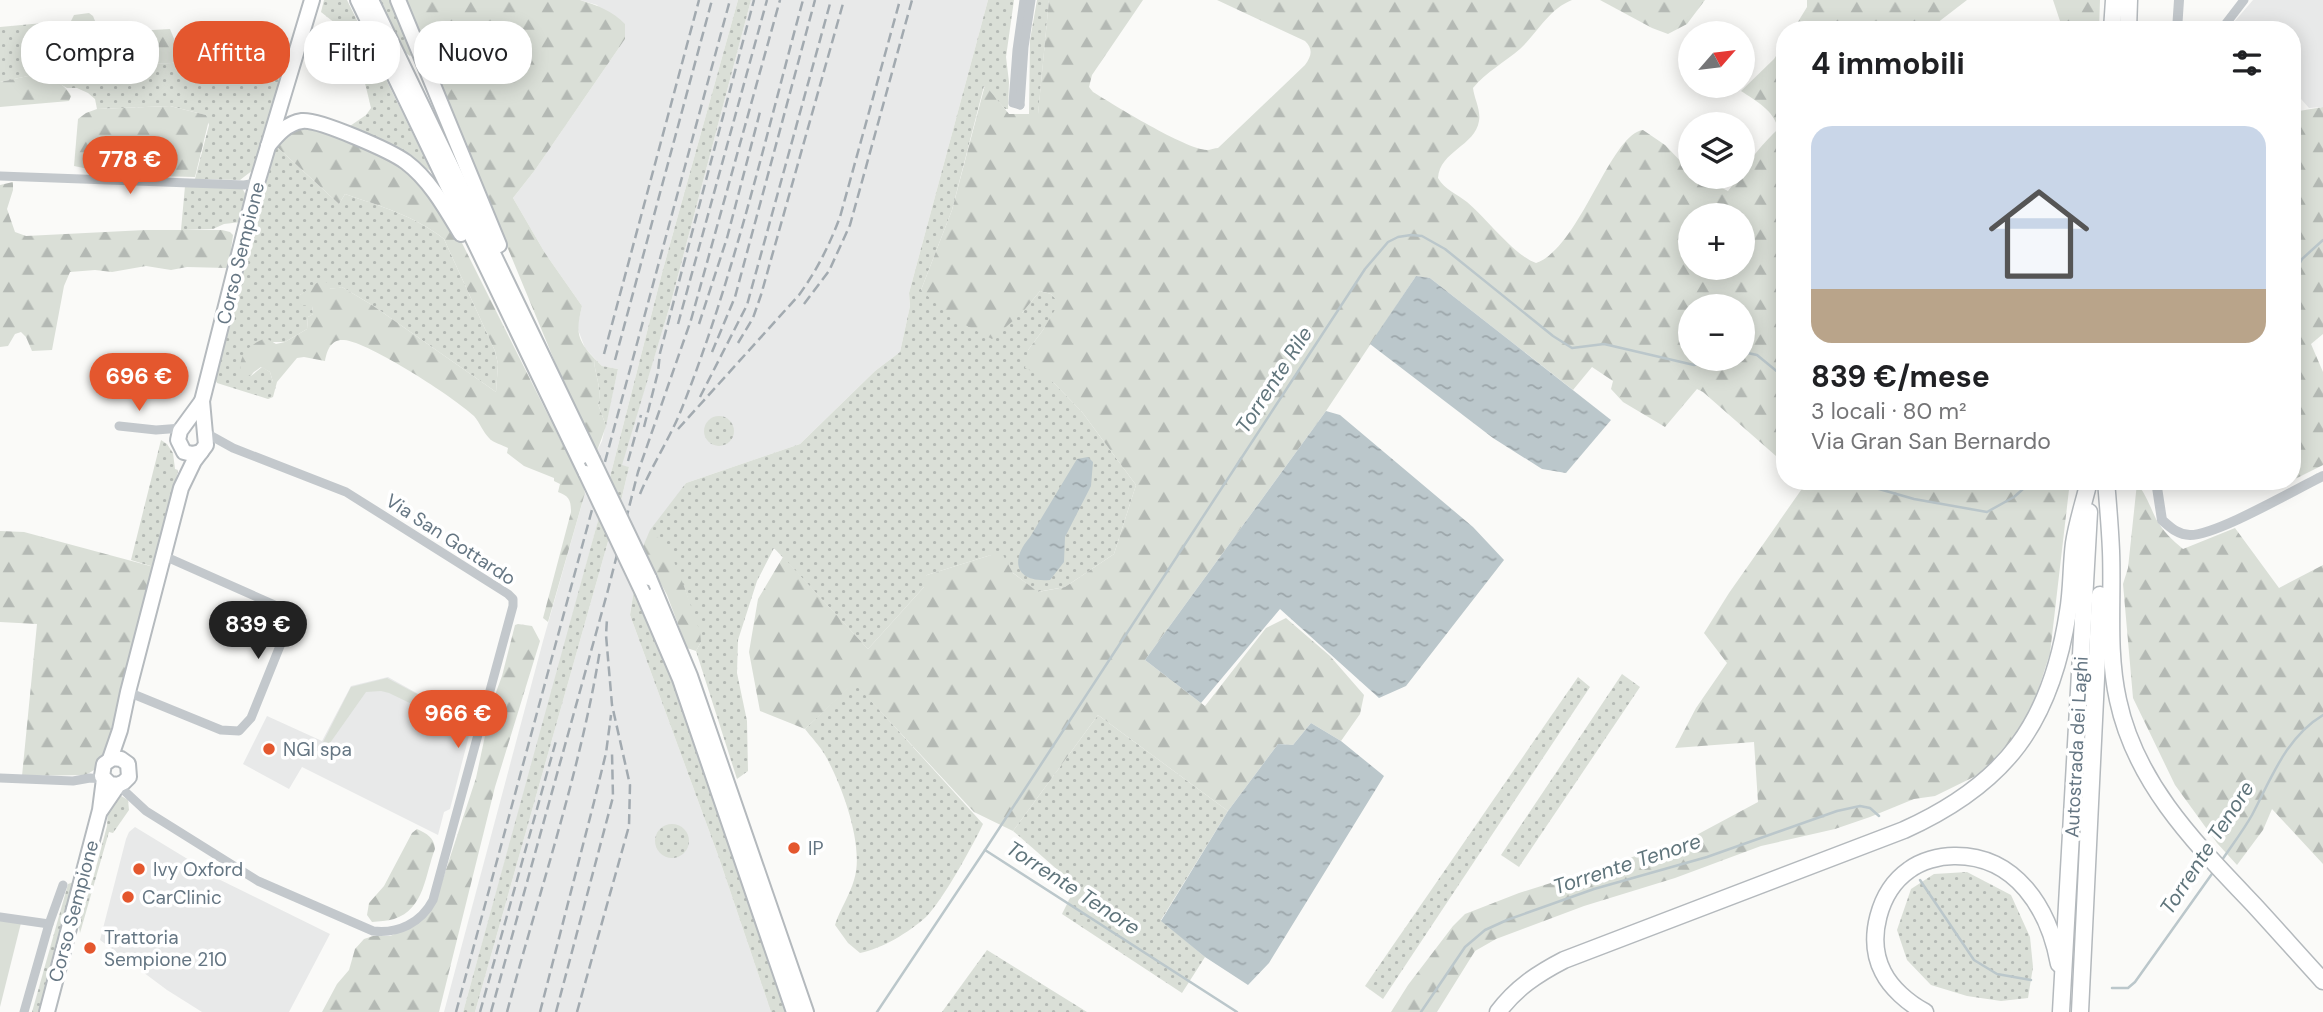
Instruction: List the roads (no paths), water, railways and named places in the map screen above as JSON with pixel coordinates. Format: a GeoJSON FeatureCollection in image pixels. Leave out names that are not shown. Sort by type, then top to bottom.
{"type":"FeatureCollection","features":[{"type":"Feature","properties":{"kind":"highway"},"geometry":{"type":"LineString","coordinates":[[2113,21],[2114,0]]}},
{"type":"Feature","properties":{"kind":"highway"},"geometry":{"type":"LineString","coordinates":[[2128,21],[2129,0]]}},
{"type":"Feature","properties":{"kind":"highway"},"geometry":{"type":"LineString","coordinates":[[1503,1006],[1517,989],[1542,971],[1564,960],[1904,830],[1956,804],[1989,779],[2029,731],[2053,678],[2069,610],[2074,543],[2088,490]]}},
{"type":"Feature","properties":{"kind":"highway","name":"Autostrada dei Laghi"},"geometry":{"type":"LineString","coordinates":[[2061,1012],[2090,490]]}},
{"type":"Feature","properties":{"kind":"highway","name":"Autostrada dei Laghi"},"geometry":{"type":"LineString","coordinates":[[2080,1012],[2106,490]]}},
{"type":"Feature","properties":{"kind":"highway"},"geometry":{"type":"LineString","coordinates":[[2107,490],[2111,552],[2111,648],[2118,700],[2136,756],[2150,782],[2180,825],[2323,981]]}},
{"type":"Feature","properties":{"kind":"highway"},"geometry":{"type":"LineString","coordinates":[[1924,1012],[1899,993],[1883,973],[1878,960],[1877,926],[1884,900],[1903,876],[1927,861],[1945,856],[1967,855],[1987,860],[2022,883],[2036,900],[2047,923],[2056,949],[2062,985]]}},
{"type":"Feature","properties":{"kind":"main road","name":"Corso Sempione"},"geometry":{"type":"LineString","coordinates":[[205,431],[202,401],[257,183],[312,0]]}},
{"type":"Feature","properties":{"kind":"main road"},"geometry":{"type":"LineString","coordinates":[[358,0],[521,325],[592,459],[649,578],[690,676],[806,1012]]}},
{"type":"Feature","properties":{"kind":"main road"},"geometry":{"type":"LineString","coordinates":[[371,0],[643,593],[680,680],[794,1012]]}},
{"type":"Feature","properties":{"kind":"main road"},"geometry":{"type":"LineString","coordinates":[[398,0],[502,252],[521,325]]}},
{"type":"Feature","properties":{"kind":"main road"},"geometry":{"type":"LineString","coordinates":[[268,146],[290,124],[303,121],[318,123],[379,148],[405,162],[427,183],[446,209],[521,325]]}},
{"type":"Feature","properties":{"kind":"main road","name":"Corso Sempione"},"geometry":{"type":"LineString","coordinates":[[184,427],[202,401]]}},
{"type":"Feature","properties":{"kind":"main road"},"geometry":{"type":"LineString","coordinates":[[125,776],[110,784],[104,779],[102,768],[110,759],[120,730],[181,488],[207,441],[205,431],[192,425],[184,427],[178,435],[181,488]]}},
{"type":"Feature","properties":{"kind":"main road"},"geometry":{"type":"LineString","coordinates":[[180,447],[188,454],[203,450]]}},
{"type":"Feature","properties":{"kind":"main road"},"geometry":{"type":"LineString","coordinates":[[120,730],[125,776]]}},
{"type":"Feature","properties":{"kind":"main road"},"geometry":{"type":"LineString","coordinates":[[110,759],[121,759],[125,776]]}},
{"type":"Feature","properties":{"kind":"main road","name":"Corso Sempione"},"geometry":{"type":"LineString","coordinates":[[100,810],[125,776]]}},
{"type":"Feature","properties":{"kind":"main road","name":"Corso Sempione"},"geometry":{"type":"LineString","coordinates":[[47,1012],[100,810],[104,779]]}},
{"type":"Feature","properties":{"kind":"street"},"geometry":{"type":"LineString","coordinates":[[1024,0],[1013,103],[1020,105],[1031,0]]}},
{"type":"Feature","properties":{"kind":"street"},"geometry":{"type":"LineString","coordinates":[[2178,21],[2179,0]]}},
{"type":"Feature","properties":{"kind":"street"},"geometry":{"type":"LineString","coordinates":[[2228,21],[2244,0]]}},
{"type":"Feature","properties":{"kind":"street"},"geometry":{"type":"LineString","coordinates":[[0,176],[244,185],[257,183]]}},
{"type":"Feature","properties":{"kind":"street"},"geometry":{"type":"LineString","coordinates":[[119,426],[156,430],[184,427]]}},
{"type":"Feature","properties":{"kind":"street"},"geometry":{"type":"LineString","coordinates":[[156,430],[180,447]]}},
{"type":"Feature","properties":{"kind":"street","name":"Via San Gottardo"},"geometry":{"type":"LineString","coordinates":[[125,776],[136,802],[146,811],[258,881],[373,930],[389,931],[413,922],[429,907],[435,893],[513,606],[513,599],[346,492],[233,448],[205,431]]}},
{"type":"Feature","properties":{"kind":"street","name":"Via San Gottardo"},"geometry":{"type":"LineString","coordinates":[[203,450],[233,448]]}},
{"type":"Feature","properties":{"kind":"street"},"geometry":{"type":"LineString","coordinates":[[2301,487],[2323,476]]}},
{"type":"Feature","properties":{"kind":"street"},"geometry":{"type":"LineString","coordinates":[[2157,490],[2162,520],[2176,532],[2188,536],[2209,532],[2294,490]]}},
{"type":"Feature","properties":{"kind":"street"},"geometry":{"type":"LineString","coordinates":[[128,692],[145,696],[221,730],[239,731],[251,718],[288,626],[287,618],[277,606],[162,555]]}},
{"type":"Feature","properties":{"kind":"street"},"geometry":{"type":"LineString","coordinates":[[0,779],[104,779]]}},
{"type":"Feature","properties":{"kind":"street"},"geometry":{"type":"LineString","coordinates":[[24,1012],[49,923],[63,885]]}},
{"type":"Feature","properties":{"kind":"street"},"geometry":{"type":"LineString","coordinates":[[0,917],[49,923]]}},
{"type":"Feature","properties":{"kind":"water"},"geometry":{"type":"Polygon","coordinates":[[[1416,276],[1430,278],[1611,420],[1566,473],[1542,469],[1493,438],[1370,344],[1416,276]]]}},
{"type":"Feature","properties":{"kind":"water"},"geometry":{"type":"Polygon","coordinates":[[[1326,411],[1340,415],[1473,527],[1504,560],[1406,686],[1379,698],[1280,609],[1201,703],[1145,660],[1326,411]]]}},
{"type":"Feature","properties":{"kind":"water"},"geometry":{"type":"Polygon","coordinates":[[[1088,457],[1093,462],[1091,486],[1065,537],[1064,562],[1050,580],[1030,578],[1019,569],[1019,554],[1077,459],[1088,457]]]}},
{"type":"Feature","properties":{"kind":"water"},"geometry":{"type":"Polygon","coordinates":[[[1311,723],[1341,741],[1384,776],[1269,963],[1248,985],[1205,957],[1161,921],[1228,811],[1278,744],[1293,745],[1311,723]]]}},
{"type":"Feature","properties":{"kind":"waterway","name":"Torrente Rile"},"geometry":{"type":"LineString","coordinates":[[877,1012],[1365,269],[1388,242],[1398,237],[1422,236],[1445,249],[1553,336],[1572,348],[1604,344],[1678,361]]}},
{"type":"Feature","properties":{"kind":"waterway","name":"Torrente Rile"},"geometry":{"type":"LineString","coordinates":[[2301,261],[2323,240]]}},
{"type":"Feature","properties":{"kind":"waterway","name":"Torrente Rile"},"geometry":{"type":"LineString","coordinates":[[1755,355],[1776,371]]}},
{"type":"Feature","properties":{"kind":"waterway","name":"Torrente Rile"},"geometry":{"type":"LineString","coordinates":[[1882,490],[1914,499],[1987,512],[2022,490]]}},
{"type":"Feature","properties":{"kind":"waterway","name":"Torrente Tenore"},"geometry":{"type":"LineString","coordinates":[[2222,860],[2249,821],[2289,747],[2310,724],[2323,715]]}},
{"type":"Feature","properties":{"kind":"waterway","name":"Torrente Tenore"},"geometry":{"type":"LineString","coordinates":[[1421,1012],[1465,947],[1485,930],[1507,920],[1594,889],[1707,857],[1837,811],[1860,806],[1870,808],[1879,816]]}},
{"type":"Feature","properties":{"kind":"waterway","name":"Torrente Tenore"},"geometry":{"type":"LineString","coordinates":[[985,850],[1237,1012]]}},
{"type":"Feature","properties":{"kind":"waterway","name":"Torrente Tenore"},"geometry":{"type":"LineString","coordinates":[[2112,988],[2128,988],[2135,982],[2214,871]]}},
{"type":"Feature","properties":{"kind":"waterway","name":"Torrente Tenore"},"geometry":{"type":"LineString","coordinates":[[1920,880],[1974,960],[1997,974],[2031,980]]}},
{"type":"Feature","properties":{"kind":"railway"},"geometry":{"type":"LineString","coordinates":[[604,354],[699,0]]}},
{"type":"Feature","properties":{"kind":"railway"},"geometry":{"type":"LineString","coordinates":[[615,360],[712,0]]}},
{"type":"Feature","properties":{"kind":"railway"},"geometry":{"type":"LineString","coordinates":[[456,1012],[730,0]]}},
{"type":"Feature","properties":{"kind":"railway"},"geometry":{"type":"LineString","coordinates":[[644,427],[660,353],[754,0]]}},
{"type":"Feature","properties":{"kind":"railway"},"geometry":{"type":"LineString","coordinates":[[678,324],[767,0]]}},
{"type":"Feature","properties":{"kind":"railway"},"geometry":{"type":"LineString","coordinates":[[491,1012],[638,472],[691,320],[780,0]]}},
{"type":"Feature","properties":{"kind":"railway"},"geometry":{"type":"LineString","coordinates":[[640,494],[679,415],[719,304],[803,0]]}},
{"type":"Feature","properties":{"kind":"railway"},"geometry":{"type":"LineString","coordinates":[[712,352],[735,297],[815,0]]}},
{"type":"Feature","properties":{"kind":"railway"},"geometry":{"type":"LineString","coordinates":[[700,397],[747,305],[831,0]]}},
{"type":"Feature","properties":{"kind":"railway"},"geometry":{"type":"LineString","coordinates":[[738,343],[753,318],[761,295],[844,0]]}},
{"type":"Feature","properties":{"kind":"railway"},"geometry":{"type":"LineString","coordinates":[[678,429],[799,295],[822,258],[840,217],[900,0]]}},
{"type":"Feature","properties":{"kind":"railway"},"geometry":{"type":"LineString","coordinates":[[804,304],[829,271],[850,225],[912,0]]}},
{"type":"Feature","properties":{"kind":"railway"},"geometry":{"type":"LineString","coordinates":[[699,324],[727,238],[761,108]]}},
{"type":"Feature","properties":{"kind":"railway"},"geometry":{"type":"LineString","coordinates":[[628,461],[641,415]]}},
{"type":"Feature","properties":{"kind":"railway"},"geometry":{"type":"LineString","coordinates":[[577,1012],[629,826],[630,785],[612,705],[607,619]]}},
{"type":"Feature","properties":{"kind":"railway"},"geometry":{"type":"LineString","coordinates":[[507,1012],[582,742],[600,650]]}},
{"type":"Feature","properties":{"kind":"railway"},"geometry":{"type":"LineString","coordinates":[[540,1012],[606,753],[611,715]]}},
{"type":"Feature","properties":{"kind":"railway"},"geometry":{"type":"LineString","coordinates":[[480,1012],[556,741]]}},
{"type":"Feature","properties":{"kind":"railway"},"geometry":{"type":"LineString","coordinates":[[556,1012],[613,797],[612,753]]}},
{"type":"Feature","properties":{"kind":"place","name":"NGI spa"},"geometry":{"type":"Point","coordinates":[269,749]}},
{"type":"Feature","properties":{"kind":"place","name":"IP"},"geometry":{"type":"Point","coordinates":[794,848]}},
{"type":"Feature","properties":{"kind":"place","name":"Ivy Oxford"},"geometry":{"type":"Point","coordinates":[139,869]}},
{"type":"Feature","properties":{"kind":"place","name":"CarClinic"},"geometry":{"type":"Point","coordinates":[128,897]}},
{"type":"Feature","properties":{"kind":"place","name":"Trattoria Sempione 210"},"geometry":{"type":"Point","coordinates":[90,948]}}]}
